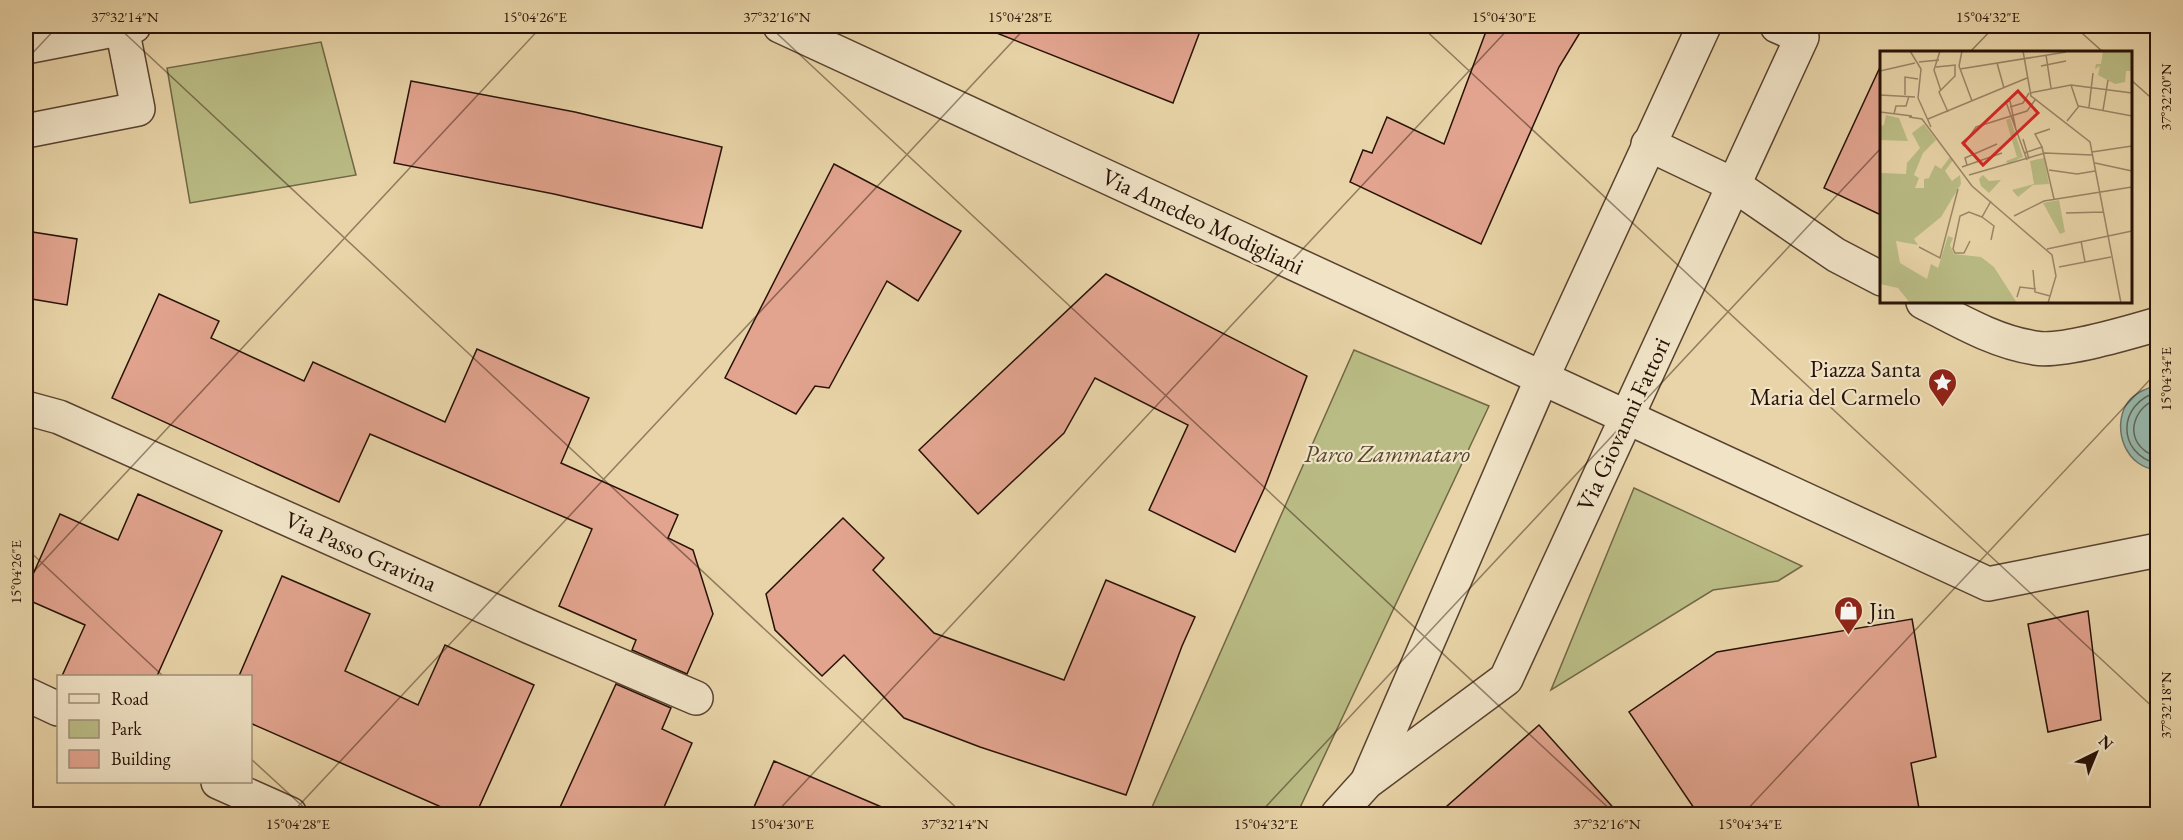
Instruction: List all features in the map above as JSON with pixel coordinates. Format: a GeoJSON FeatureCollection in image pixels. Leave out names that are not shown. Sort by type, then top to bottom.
{"type":"FeatureCollection","features":[{"type":"Feature","properties":{"kind":"street","name":"Via Amedeo Modigliani"},"geometry":{"type":"LineString","coordinates":[[780,26],[1626,417]]}},
{"type":"Feature","properties":{"kind":"street","name":"Via Giovanni Fattori"},"geometry":{"type":"LineString","coordinates":[[1367,782],[1542,378],[1704,26]]}},
{"type":"Feature","properties":{"kind":"street","name":"Via Giovanni Fattori"},"geometry":{"type":"LineString","coordinates":[[1338,814],[1367,782],[1506,679],[1802,37],[1777,26]]}},
{"type":"Feature","properties":{"kind":"street"},"geometry":{"type":"LineString","coordinates":[[26,47],[128,27],[138,109],[26,131]]}},
{"type":"Feature","properties":{"kind":"street"},"geometry":{"type":"LineString","coordinates":[[1648,144],[1734,185],[1836,255],[1880,278]]}},
{"type":"Feature","properties":{"kind":"street"},"geometry":{"type":"LineString","coordinates":[[1925,303],[2002,340],[2037,349],[2065,347],[2157,324]]}},
{"type":"Feature","properties":{"kind":"street","name":"Via Passo Gravina"},"geometry":{"type":"LineString","coordinates":[[26,408],[59,417],[530,627],[696,698]]}},
{"type":"Feature","properties":{"kind":"street"},"geometry":{"type":"LineString","coordinates":[[1626,417],[1988,584],[2157,550]]}},
{"type":"Feature","properties":{"kind":"street"},"geometry":{"type":"LineString","coordinates":[[26,694],[57,709]]}},
{"type":"Feature","properties":{"kind":"street"},"geometry":{"type":"LineString","coordinates":[[220,783],[290,814]]}},
{"type":"Feature","properties":{"kind":"green space"},"geometry":{"type":"Polygon","coordinates":[[[321,42],[356,175],[190,203],[167,68],[321,42]]]}},
{"type":"Feature","properties":{"kind":"green space","name":"Parco Zammataro"},"geometry":{"type":"Polygon","coordinates":[[[1354,350],[1489,406],[1297,814],[1149,814],[1354,350]]]}},
{"type":"Feature","properties":{"kind":"green space"},"geometry":{"type":"Polygon","coordinates":[[[1634,488],[1802,566],[1778,581],[1713,590],[1551,690],[1634,488]]]}},
{"type":"Feature","properties":{"kind":"water"},"geometry":{"type":"Polygon","coordinates":[[[2157,385],[2158,470],[2147,468],[2130,455],[2122,436],[2121,425],[2122,415],[2132,397],[2157,385]]]}},
{"type":"Feature","properties":{"kind":"building"},"geometry":{"type":"Polygon","coordinates":[[[984,26],[1202,26],[1173,103],[984,28],[984,26]]]}},
{"type":"Feature","properties":{"kind":"building"},"geometry":{"type":"Polygon","coordinates":[[[1488,26],[1584,26],[1559,67],[1481,244],[1350,182],[1363,150],[1372,153],[1387,117],[1444,144],[1488,26]]]}},
{"type":"Feature","properties":{"kind":"building"},"geometry":{"type":"Polygon","coordinates":[[[1880,67],[1880,215],[1824,188],[1880,67]]]}},
{"type":"Feature","properties":{"kind":"building"},"geometry":{"type":"Polygon","coordinates":[[[411,81],[575,112],[722,147],[702,228],[554,194],[394,163],[411,81]]]}},
{"type":"Feature","properties":{"kind":"building"},"geometry":{"type":"Polygon","coordinates":[[[834,164],[961,231],[918,301],[887,281],[829,388],[815,386],[796,414],[725,378],[834,164]]]}},
{"type":"Feature","properties":{"kind":"building"},"geometry":{"type":"Polygon","coordinates":[[[26,231],[77,239],[67,305],[26,298],[26,231]]]}},
{"type":"Feature","properties":{"kind":"building"},"geometry":{"type":"Polygon","coordinates":[[[1106,274],[1307,376],[1264,489],[1235,552],[1149,510],[1188,425],[1095,378],[1064,433],[978,514],[919,450],[1106,274]]]}},
{"type":"Feature","properties":{"kind":"building"},"geometry":{"type":"Polygon","coordinates":[[[159,294],[219,321],[211,338],[304,381],[313,362],[445,422],[477,349],[589,398],[561,463],[678,515],[668,538],[693,550],[713,614],[687,674],[632,650],[636,640],[559,606],[592,529],[370,434],[339,502],[112,398],[159,294]]]}},
{"type":"Feature","properties":{"kind":"building"},"geometry":{"type":"Polygon","coordinates":[[[138,494],[222,531],[157,675],[62,675],[85,625],[26,599],[26,590],[60,514],[118,540],[138,494]]]}},
{"type":"Feature","properties":{"kind":"building"},"geometry":{"type":"Polygon","coordinates":[[[843,518],[884,558],[873,570],[934,633],[1064,680],[1106,580],[1195,617],[1126,795],[980,747],[904,718],[844,655],[822,676],[775,630],[766,594],[843,518]]]}},
{"type":"Feature","properties":{"kind":"building"},"geometry":{"type":"Polygon","coordinates":[[[282,576],[370,614],[345,671],[418,705],[445,645],[534,685],[476,814],[457,814],[252,724],[252,675],[239,675],[282,576]]]}},
{"type":"Feature","properties":{"kind":"building"},"geometry":{"type":"Polygon","coordinates":[[[2088,611],[2101,720],[2048,732],[2028,624],[2088,611]]]}},
{"type":"Feature","properties":{"kind":"building"},"geometry":{"type":"Polygon","coordinates":[[[1912,619],[1936,757],[1911,763],[1920,814],[1698,814],[1629,712],[1717,652],[1912,619]]]}},
{"type":"Feature","properties":{"kind":"building"},"geometry":{"type":"Polygon","coordinates":[[[616,684],[671,708],[662,729],[692,743],[661,814],[557,814],[616,684]]]}},
{"type":"Feature","properties":{"kind":"building"},"geometry":{"type":"Polygon","coordinates":[[[1539,725],[1619,814],[1438,814],[1539,725]]]}},
{"type":"Feature","properties":{"kind":"building"},"geometry":{"type":"Polygon","coordinates":[[[774,761],[898,814],[751,814],[774,761]]]}},
{"type":"Feature","properties":{"kind":"place","name":"Piazza Santa Maria del Carmelo"},"geometry":{"type":"Point","coordinates":[1942,408]}},
{"type":"Feature","properties":{"kind":"place","name":"Jin"},"geometry":{"type":"Point","coordinates":[1848,636]}}]}
